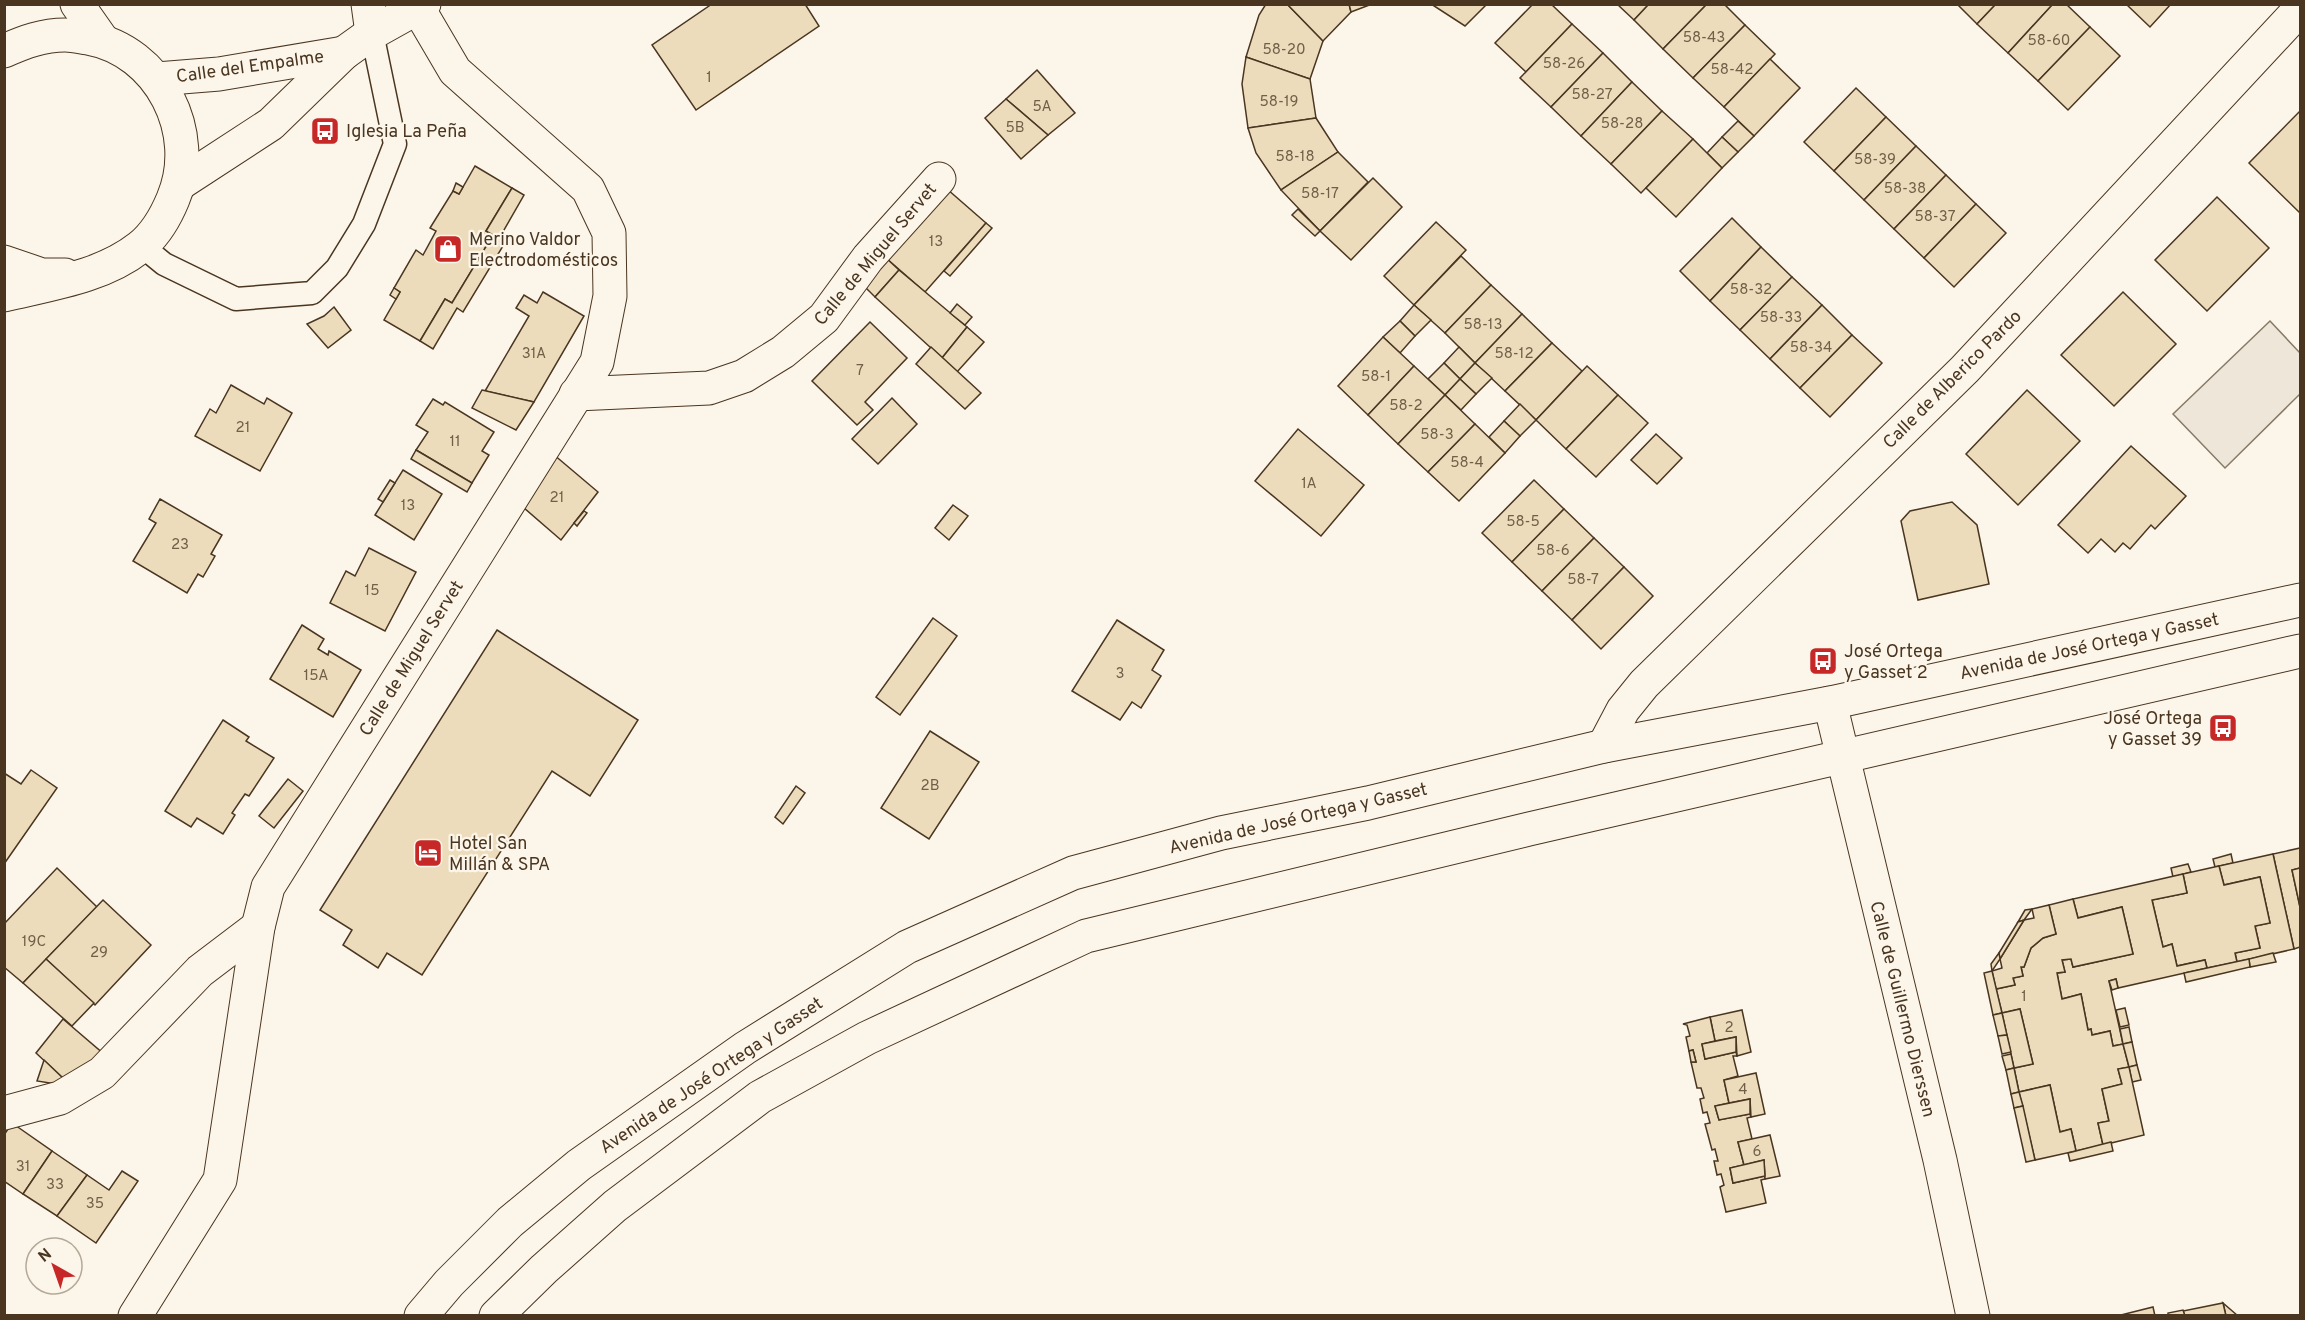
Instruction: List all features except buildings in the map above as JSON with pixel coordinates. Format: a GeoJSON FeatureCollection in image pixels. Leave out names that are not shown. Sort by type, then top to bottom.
{"type":"FeatureCollection","features":[{"type":"Feature","properties":{"kind":"main road"},"geometry":{"type":"LineString","coordinates":[[78,4],[103,41]]}},
{"type":"Feature","properties":{"kind":"main road","name":"Calle del Empalme"},"geometry":{"type":"LineString","coordinates":[[179,184],[271,124],[344,53],[370,19],[421,6]]}},
{"type":"Feature","properties":{"kind":"main road","name":"Calle de Miguel Servet"},"geometry":{"type":"LineString","coordinates":[[135,1316],[220,1180],[258,927],[268,887],[597,362],[610,297],[609,233],[588,189],[455,71],[421,6]]}},
{"type":"Feature","properties":{"kind":"main road","name":"Calle de Alberico Pardo"},"geometry":{"type":"LineString","coordinates":[[1604,746],[1623,710],[1644,684],[1965,369],[2301,9]]}},
{"type":"Feature","properties":{"kind":"main road"},"geometry":{"type":"LineString","coordinates":[[4,51],[30,39],[67,35],[103,41],[132,56],[157,79],[175,111],[183,147],[179,184],[165,218],[142,246],[115,264],[84,275],[4,295]]}},
{"type":"Feature","properties":{"kind":"main road","name":"Calle del Empalme"},"geometry":{"type":"LineString","coordinates":[[157,79],[219,74],[344,53]]}},
{"type":"Feature","properties":{"kind":"main road","name":"Calle de Miguel Servet"},"geometry":{"type":"LineString","coordinates":[[576,394],[709,388],[744,376],[783,352],[824,318],[868,258],[939,178]]}},
{"type":"Feature","properties":{"kind":"main road"},"geometry":{"type":"LineString","coordinates":[[4,262],[42,275],[84,275]]}},
{"type":"Feature","properties":{"kind":"main road","name":"Avenida de José Ortega y Gasset"},"geometry":{"type":"LineString","coordinates":[[421,1316],[449,1283],[510,1222],[579,1165],[745,1048],[907,947],[1073,873],[1221,833],[1368,802],[1604,746],[1830,703],[2301,600]]}},
{"type":"Feature","properties":{"kind":"main road"},"geometry":{"type":"LineString","coordinates":[[496,1316],[544,1269],[615,1206],[760,1097],[867,1038],[1086,936],[1841,756],[2301,651]]}},
{"type":"Feature","properties":{"kind":"main road","name":"Calle de Guillermo Dierssen"},"geometry":{"type":"LineString","coordinates":[[1830,703],[1940,1160],[1973,1316]]}},
{"type":"Feature","properties":{"kind":"main road"},"geometry":{"type":"LineString","coordinates":[[4,1113],[60,1098],[102,1073],[200,971],[258,927]]}},
{"type":"Feature","properties":{"kind":"lane"},"geometry":{"type":"LineString","coordinates":[[142,246],[164,264],[236,299],[312,294],[337,268],[364,224],[395,144],[370,19]]}},
{"type":"Feature","properties":{"kind":"shaded area"},"geometry":{"type":"Polygon","coordinates":[[[2270,321],[2300,353],[2300,394],[2225,468],[2173,414],[2270,321]]]}},
{"type":"Feature","properties":{"kind":"place","name":"Iglesia La Peña"},"geometry":{"type":"Point","coordinates":[325,131]}},
{"type":"Feature","properties":{"kind":"place","name":"Merino Valdor Electrodomésticos"},"geometry":{"type":"Point","coordinates":[448,249]}},
{"type":"Feature","properties":{"kind":"place","name":"José Ortega y Gasset 2"},"geometry":{"type":"Point","coordinates":[1823,661]}},
{"type":"Feature","properties":{"kind":"place","name":"José Ortega y Gasset 39"},"geometry":{"type":"Point","coordinates":[2223,728]}},
{"type":"Feature","properties":{"kind":"place","name":"Hotel San Millán & SPA"},"geometry":{"type":"Point","coordinates":[428,853]}}]}
